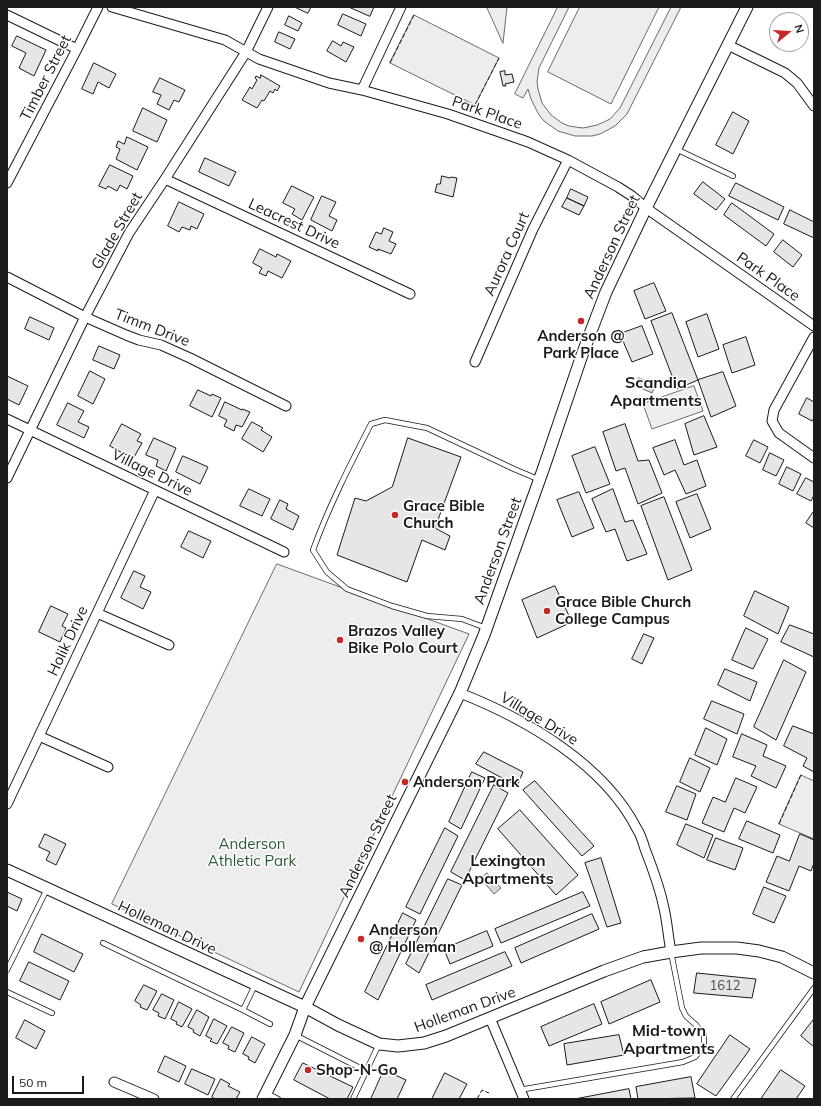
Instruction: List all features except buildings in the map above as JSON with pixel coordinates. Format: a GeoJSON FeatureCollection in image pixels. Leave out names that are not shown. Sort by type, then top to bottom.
{"type":"FeatureCollection","features":[{"type":"Feature","properties":{"kind":"street","name":"Timber Street"},"geometry":{"type":"LineString","coordinates":[[7,184],[98,7]]}},
{"type":"Feature","properties":{"kind":"street","name":"Park Place"},"geometry":{"type":"LineString","coordinates":[[112,7],[225,40],[259,59],[329,82],[448,114],[482,125],[528,142],[568,160],[632,196],[646,208],[814,326]]}},
{"type":"Feature","properties":{"kind":"street","name":"Glade Street"},"geometry":{"type":"LineString","coordinates":[[7,478],[85,317],[129,233],[246,52],[268,7]]}},
{"type":"Feature","properties":{"kind":"street"},"geometry":{"type":"LineString","coordinates":[[362,90],[401,7]]}},
{"type":"Feature","properties":{"kind":"street","name":"Anderson Street"},"geometry":{"type":"LineString","coordinates":[[264,1096],[295,1035],[305,1008],[460,693],[487,628],[603,299],[646,208],[747,7]]}},
{"type":"Feature","properties":{"kind":"street"},"geometry":{"type":"LineString","coordinates":[[7,15],[77,49]]}},
{"type":"Feature","properties":{"kind":"street"},"geometry":{"type":"LineString","coordinates":[[728,45],[785,73],[797,83],[814,106]]}},
{"type":"Feature","properties":{"kind":"street","name":"Aurora Court"},"geometry":{"type":"LineString","coordinates":[[475,362],[533,229],[568,160]]}},
{"type":"Feature","properties":{"kind":"street","name":"Leacrest Drive"},"geometry":{"type":"LineString","coordinates":[[165,179],[410,294]]}},
{"type":"Feature","properties":{"kind":"street","name":"Timm Drive"},"geometry":{"type":"LineString","coordinates":[[7,278],[85,317],[126,335],[161,346],[190,358],[286,406]]}},
{"type":"Feature","properties":{"kind":"street"},"geometry":{"type":"LineString","coordinates":[[814,337],[774,410],[772,421],[779,433],[814,458]]}},
{"type":"Feature","properties":{"kind":"street","name":"Village Drive"},"geometry":{"type":"LineString","coordinates":[[7,419],[284,552]]}},
{"type":"Feature","properties":{"kind":"street","name":"Holik Drive"},"geometry":{"type":"LineString","coordinates":[[7,804],[155,490]]}},
{"type":"Feature","properties":{"kind":"street"},"geometry":{"type":"LineString","coordinates":[[97,613],[169,645]]}},
{"type":"Feature","properties":{"kind":"street","name":"Village Drive"},"geometry":{"type":"LineString","coordinates":[[460,693],[478,700],[544,735],[581,761],[626,809],[638,830],[653,869],[663,904],[671,952]]}},
{"type":"Feature","properties":{"kind":"street"},"geometry":{"type":"LineString","coordinates":[[39,736],[108,766]]}},
{"type":"Feature","properties":{"kind":"street","name":"Holleman Drive"},"geometry":{"type":"LineString","coordinates":[[7,870],[255,984],[380,1044],[398,1046],[424,1043],[446,1036],[604,971],[643,957],[671,952],[701,948],[738,948],[759,951],[782,957],[814,972]]}},
{"type":"Feature","properties":{"kind":"street"},"geometry":{"type":"LineString","coordinates":[[490,1018],[524,1099]]}},
{"type":"Feature","properties":{"kind":"street"},"geometry":{"type":"LineString","coordinates":[[114,1082],[154,1099]]}},
{"type":"Feature","properties":{"kind":"lane"},"geometry":{"type":"LineString","coordinates":[[676,149],[733,176]]}},
{"type":"Feature","properties":{"kind":"lane"},"geometry":{"type":"LineString","coordinates":[[487,628],[462,619],[427,616],[392,606],[347,589],[327,572],[313,550],[320,530],[347,470],[371,424],[385,420],[427,428],[540,480]]}},
{"type":"Feature","properties":{"kind":"lane"},"geometry":{"type":"LineString","coordinates":[[7,970],[47,889]]}},
{"type":"Feature","properties":{"kind":"lane"},"geometry":{"type":"LineString","coordinates":[[103,943],[270,1024]]}},
{"type":"Feature","properties":{"kind":"lane"},"geometry":{"type":"LineString","coordinates":[[519,1090],[683,1062],[695,1057],[704,1046],[704,1034],[686,1016],[682,1008],[671,952]]}},
{"type":"Feature","properties":{"kind":"lane"},"geometry":{"type":"LineString","coordinates":[[243,1010],[255,984]]}},
{"type":"Feature","properties":{"kind":"lane"},"geometry":{"type":"LineString","coordinates":[[733,1099],[814,988]]}},
{"type":"Feature","properties":{"kind":"lane"},"geometry":{"type":"LineString","coordinates":[[7,992],[52,1013]]}},
{"type":"Feature","properties":{"kind":"lane"},"geometry":{"type":"LineString","coordinates":[[295,1035],[366,1071]]}},
{"type":"Feature","properties":{"kind":"lane"},"geometry":{"type":"LineString","coordinates":[[353,1099],[380,1044]]}},
{"type":"Feature","properties":{"kind":"lane"},"geometry":{"type":"LineString","coordinates":[[264,1096],[278,1099]]}},
{"type":"Feature","properties":{"kind":"shaded area"},"geometry":{"type":"Polygon","coordinates":[[[487,7],[507,7],[503,43],[487,7]]]}},
{"type":"Feature","properties":{"kind":"shaded area"},"geometry":{"type":"Polygon","coordinates":[[[558,7],[569,7],[539,68],[537,82],[538,89],[542,103],[551,115],[569,126],[583,128],[597,125],[610,119],[620,108],[671,7],[681,7],[627,114],[615,126],[600,134],[592,136],[575,136],[558,131],[544,121],[539,115],[528,89],[523,98],[515,94],[558,7]]]}},
{"type":"Feature","properties":{"kind":"shaded area"},"geometry":{"type":"Polygon","coordinates":[[[580,7],[659,7],[611,104],[548,72],[580,7]]]}},
{"type":"Feature","properties":{"kind":"shaded area"},"geometry":{"type":"Polygon","coordinates":[[[414,15],[499,58],[475,105],[390,63],[414,15]]]}},
{"type":"Feature","properties":{"kind":"shaded area"},"geometry":{"type":"Polygon","coordinates":[[[639,378],[656,384],[652,393],[636,386],[639,378]]]}},
{"type":"Feature","properties":{"kind":"shaded area"},"geometry":{"type":"Polygon","coordinates":[[[694,386],[703,411],[652,429],[643,404],[694,386]]]}},
{"type":"Feature","properties":{"kind":"shaded area","name":"Anderson Athletic Park"},"geometry":{"type":"Polygon","coordinates":[[[277,564],[469,634],[299,992],[112,904],[277,564]]]}},
{"type":"Feature","properties":{"kind":"shaded area"},"geometry":{"type":"Polygon","coordinates":[[[801,775],[814,781],[814,839],[779,824],[801,775]]]}},
{"type":"Feature","properties":{"kind":"shaded area"},"geometry":{"type":"Polygon","coordinates":[[[487,873],[501,888],[494,894],[481,879],[487,873]]]}},
{"type":"Feature","properties":{"kind":"fence"},"geometry":{"type":"LineString","coordinates":[[390,63],[414,15]]}},
{"type":"Feature","properties":{"kind":"fence"},"geometry":{"type":"LineString","coordinates":[[475,105],[499,58]]}},
{"type":"Feature","properties":{"kind":"fence"},"geometry":{"type":"LineString","coordinates":[[779,824],[801,775]]}},
{"type":"Feature","properties":{"kind":"fence"},"geometry":{"type":"LineString","coordinates":[[477,1099],[482,1090],[489,1093]]}},
{"type":"Feature","properties":{"kind":"place","name":"Anderson @ Park Place"},"geometry":{"type":"Point","coordinates":[581,321]}},
{"type":"Feature","properties":{"kind":"place","name":"Grace Bible Church"},"geometry":{"type":"Point","coordinates":[395,515]}},
{"type":"Feature","properties":{"kind":"place","name":"Grace Bible Church College Campus"},"geometry":{"type":"Point","coordinates":[547,611]}},
{"type":"Feature","properties":{"kind":"place","name":"Brazos Valley Bike Polo Court"},"geometry":{"type":"Point","coordinates":[340,640]}},
{"type":"Feature","properties":{"kind":"place","name":"Anderson Park"},"geometry":{"type":"Point","coordinates":[405,782]}},
{"type":"Feature","properties":{"kind":"place","name":"Anderson @ Holleman"},"geometry":{"type":"Point","coordinates":[361,939]}},
{"type":"Feature","properties":{"kind":"place","name":"Shop-N-Go"},"geometry":{"type":"Point","coordinates":[308,1070]}},
{"type":"Feature","properties":{"kind":"district","name":"Scandia Apartments"},"geometry":{"type":"Point","coordinates":[656,392]}},
{"type":"Feature","properties":{"kind":"district","name":"Lexington Apartments"},"geometry":{"type":"Point","coordinates":[508,870]}},
{"type":"Feature","properties":{"kind":"district","name":"Mid-town Apartments"},"geometry":{"type":"Point","coordinates":[669,1040]}}]}
